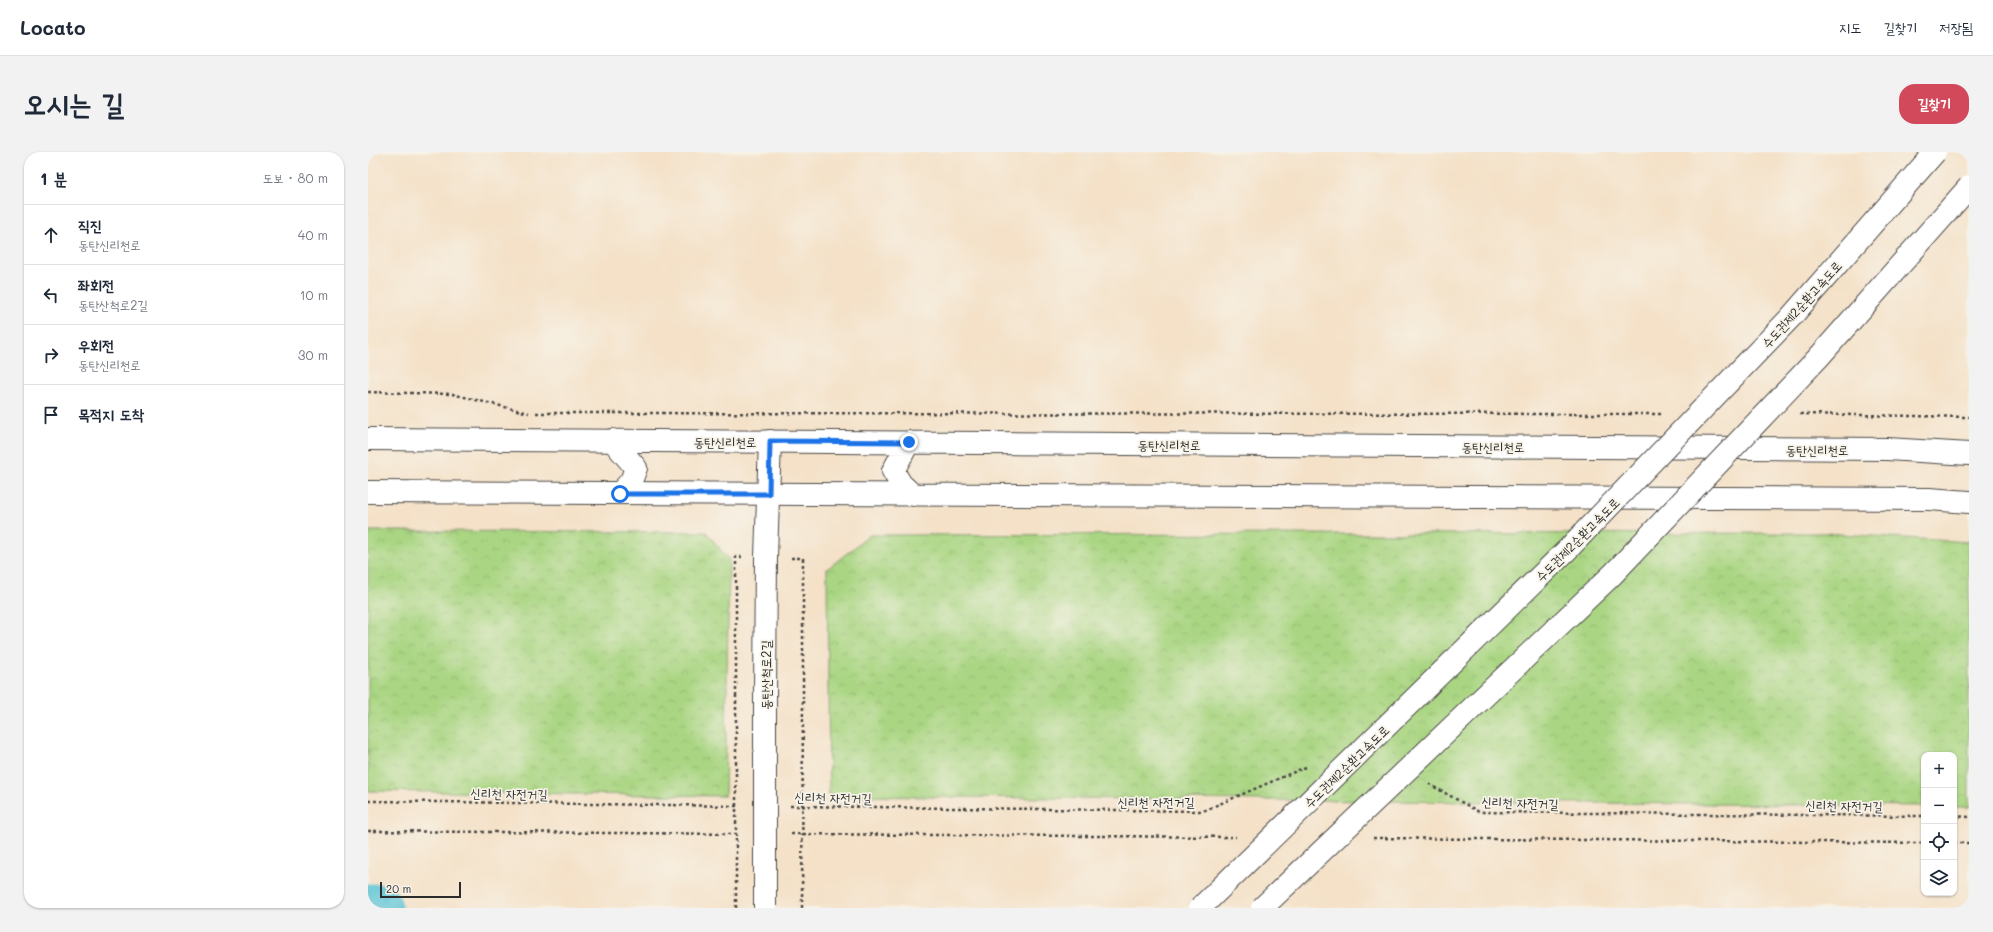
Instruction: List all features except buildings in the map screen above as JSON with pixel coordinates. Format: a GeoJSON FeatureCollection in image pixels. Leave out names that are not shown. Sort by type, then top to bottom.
{"type":"FeatureCollection","features":[{"type":"Feature","properties":{"kind":"main road","name":"수도권제2순환고속도로"},"geometry":{"type":"LineString","coordinates":[[1200,908],[1573,544],[1791,317],[1935,152]]}},
{"type":"Feature","properties":{"kind":"main road"},"geometry":{"type":"LineString","coordinates":[[1262,908],[1613,574],[1818,358],[1969,187]]}},
{"type":"Feature","properties":{"kind":"main road","name":"동탄신리천로"},"geometry":{"type":"LineString","coordinates":[[368,439],[1871,449],[1969,454]]}},
{"type":"Feature","properties":{"kind":"main road"},"geometry":{"type":"LineString","coordinates":[[612,440],[636,468],[631,481],[620,494]]}},
{"type":"Feature","properties":{"kind":"main road","name":"동탄산척로2길"},"geometry":{"type":"LineString","coordinates":[[765,908],[766,557],[770,441]]}},
{"type":"Feature","properties":{"kind":"main road"},"geometry":{"type":"LineString","coordinates":[[909,442],[893,471],[901,484],[913,495]]}},
{"type":"Feature","properties":{"kind":"main road"},"geometry":{"type":"LineString","coordinates":[[368,492],[1921,499],[1969,502]]}},
{"type":"Feature","properties":{"kind":"path"},"geometry":{"type":"LineString","coordinates":[[368,392],[452,394],[527,413],[1667,414]]}},
{"type":"Feature","properties":{"kind":"path"},"geometry":{"type":"LineString","coordinates":[[1795,414],[1969,417]]}},
{"type":"Feature","properties":{"kind":"path"},"geometry":{"type":"LineString","coordinates":[[736,557],[736,908]]}},
{"type":"Feature","properties":{"kind":"path"},"geometry":{"type":"LineString","coordinates":[[802,908],[803,558]]}},
{"type":"Feature","properties":{"kind":"path","name":"신리천 자전거길"},"geometry":{"type":"LineString","coordinates":[[784,806],[1203,811],[1308,766],[1316,766]]}},
{"type":"Feature","properties":{"kind":"path","name":"신리천 자전거길"},"geometry":{"type":"LineString","coordinates":[[1427,783],[1479,812],[1921,816]]}},
{"type":"Feature","properties":{"kind":"path","name":"신리천 자전거길"},"geometry":{"type":"LineString","coordinates":[[368,802],[745,806]]}},
{"type":"Feature","properties":{"kind":"path"},"geometry":{"type":"LineString","coordinates":[[1957,816],[1969,817]]}},
{"type":"Feature","properties":{"kind":"path"},"geometry":{"type":"LineString","coordinates":[[368,831],[743,834]]}},
{"type":"Feature","properties":{"kind":"path"},"geometry":{"type":"LineString","coordinates":[[783,834],[1238,838]]}},
{"type":"Feature","properties":{"kind":"path"},"geometry":{"type":"LineString","coordinates":[[1365,838],[1921,842]]}},
{"type":"Feature","properties":{"kind":"path"},"geometry":{"type":"LineString","coordinates":[[1957,843],[1969,843]]}},
{"type":"Feature","properties":{"kind":"green space"},"geometry":{"type":"Polygon","coordinates":[[[368,531],[706,532],[729,560],[725,796],[368,791],[368,531]]]}},
{"type":"Feature","properties":{"kind":"green space"},"geometry":{"type":"Polygon","coordinates":[[[1824,533],[1969,542],[1969,807],[1957,807],[1957,752],[1921,752],[1921,806],[829,796],[827,569],[870,535],[1824,533]]]}},
{"type":"Feature","properties":{"kind":"waterway"},"geometry":{"type":"LineString","coordinates":[[368,908],[378,908]]}},
{"type":"Feature","properties":{"kind":"route"},"geometry":{"type":"LineString","coordinates":[[620,494],[769,494],[770,441],[909,442]]}}]}
